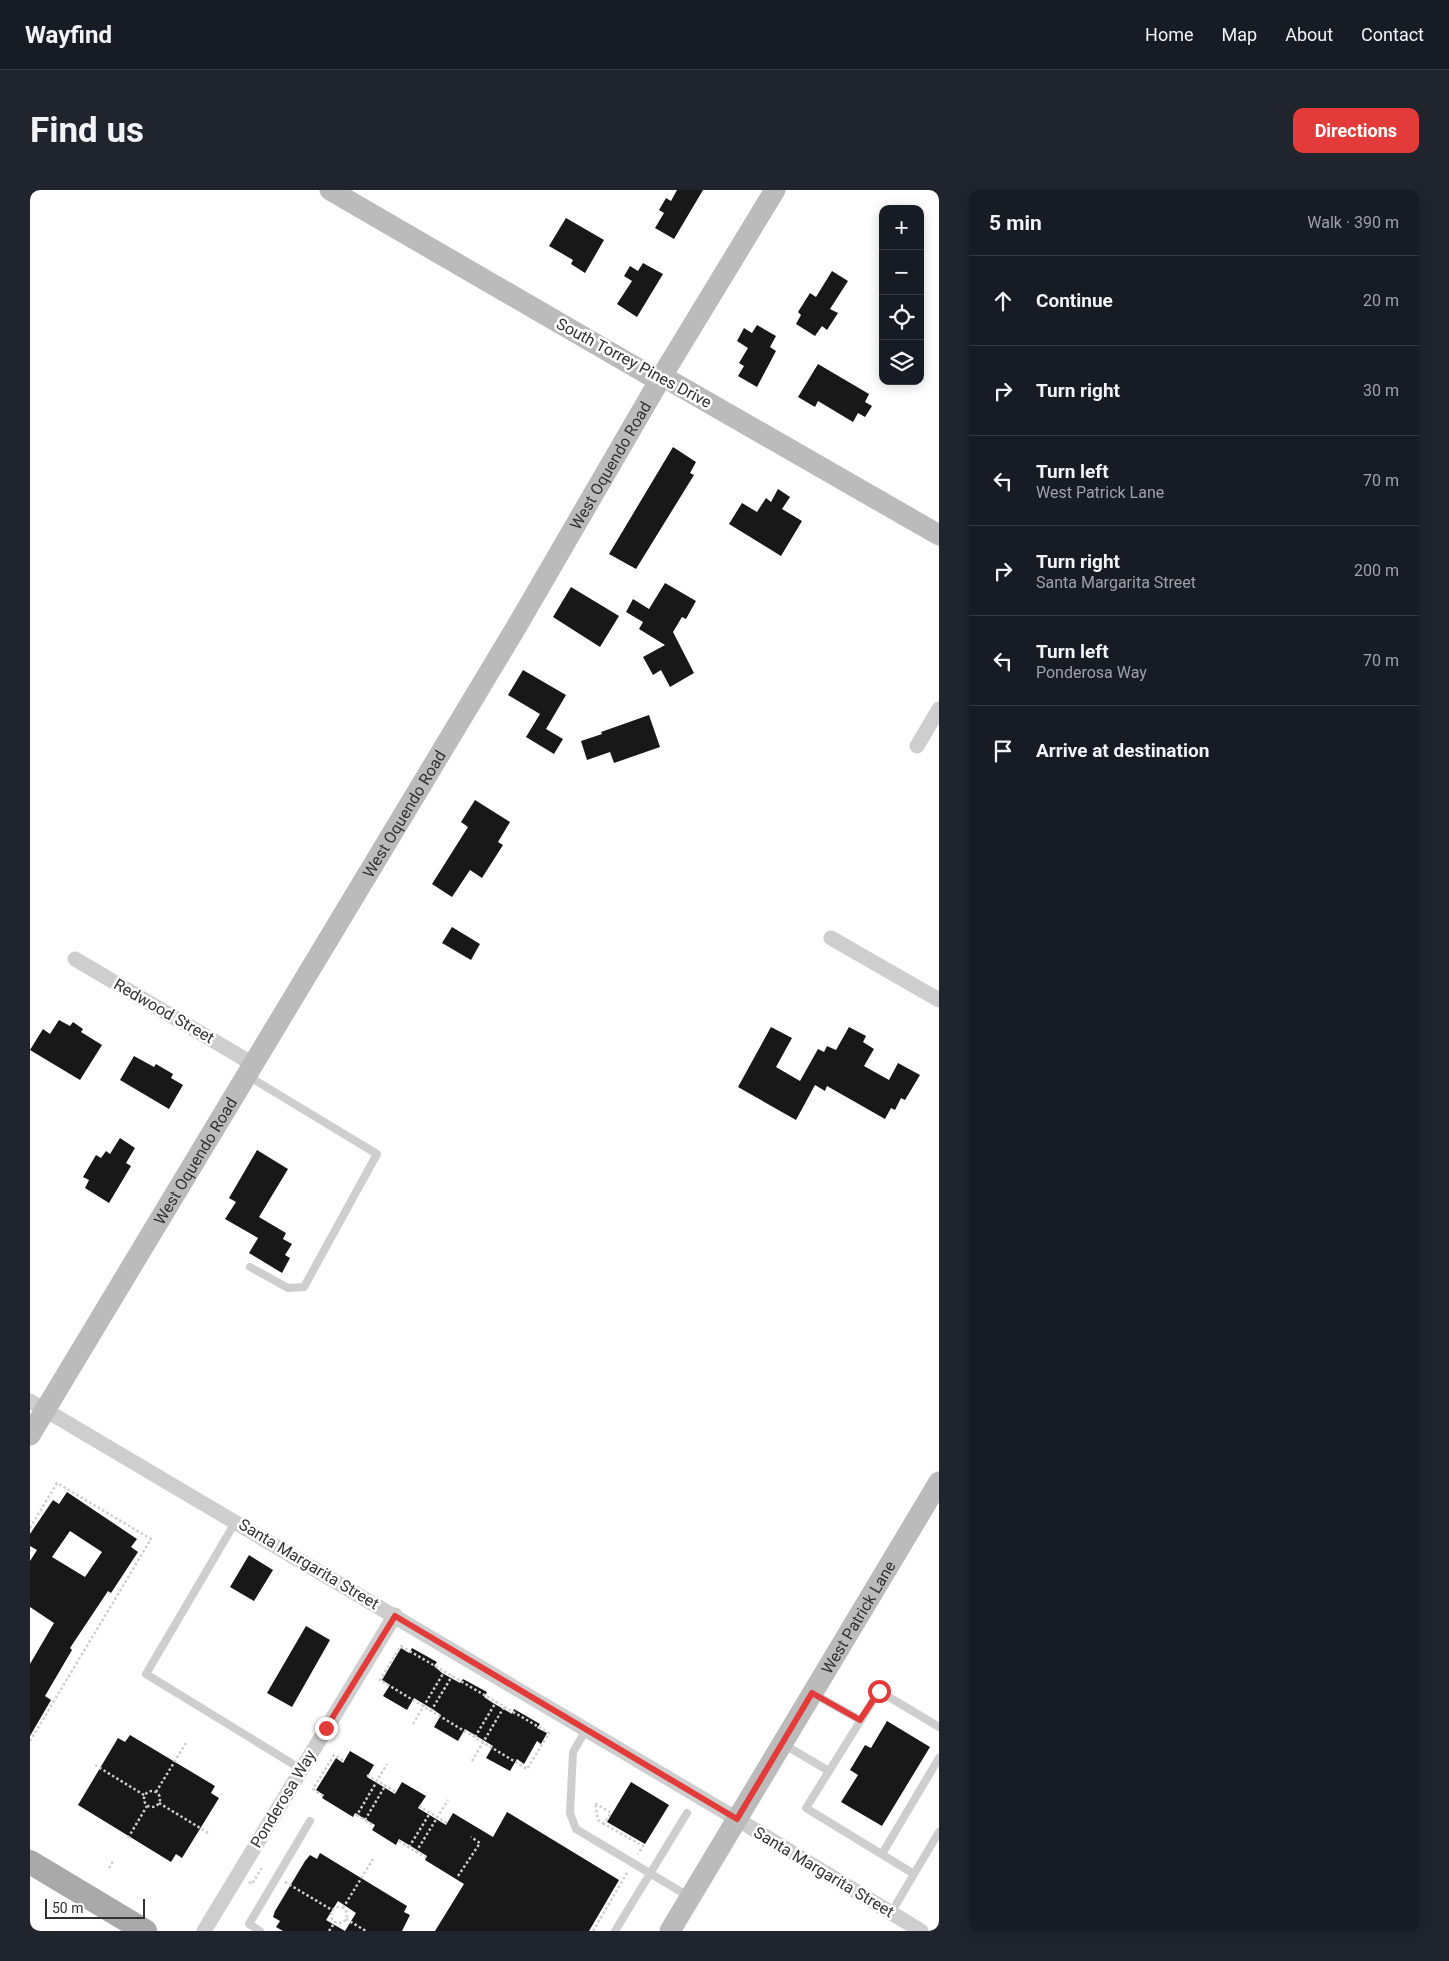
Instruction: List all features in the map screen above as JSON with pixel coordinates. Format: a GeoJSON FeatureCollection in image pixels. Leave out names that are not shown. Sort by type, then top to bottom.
{"type":"FeatureCollection","features":[{"type":"Feature","properties":{"kind":"main road"},"geometry":{"type":"LineString","coordinates":[[30,1862],[144,1931]]}},
{"type":"Feature","properties":{"kind":"street","name":"South Torrey Pines Drive"},"geometry":{"type":"LineString","coordinates":[[330,190],[649,375],[662,376],[939,535]]}},
{"type":"Feature","properties":{"kind":"street","name":"West Oquendo Road"},"geometry":{"type":"LineString","coordinates":[[30,1435],[37,1406],[250,1070],[514,631],[662,376],[775,190]]}},
{"type":"Feature","properties":{"kind":"street"},"geometry":{"type":"LineString","coordinates":[[917,746],[939,709]]}},
{"type":"Feature","properties":{"kind":"street"},"geometry":{"type":"LineString","coordinates":[[831,938],[939,1000]]}},
{"type":"Feature","properties":{"kind":"street","name":"Redwood Street"},"geometry":{"type":"LineString","coordinates":[[74,959],[250,1070]]}},
{"type":"Feature","properties":{"kind":"street","name":"Santa Margarita Street"},"geometry":{"type":"LineString","coordinates":[[37,1406],[236,1521],[737,1819],[921,1931]]}},
{"type":"Feature","properties":{"kind":"street","name":"West Patrick Lane"},"geometry":{"type":"LineString","coordinates":[[670,1931],[939,1482]]}},
{"type":"Feature","properties":{"kind":"street","name":"Ponderosa Way"},"geometry":{"type":"LineString","coordinates":[[204,1931],[395,1616]]}},
{"type":"Feature","properties":{"kind":"lane"},"geometry":{"type":"LineString","coordinates":[[250,1070],[378,1154],[304,1287],[288,1288],[250,1267]]}},
{"type":"Feature","properties":{"kind":"lane"},"geometry":{"type":"LineString","coordinates":[[236,1521],[146,1674],[301,1770]]}},
{"type":"Feature","properties":{"kind":"lane"},"geometry":{"type":"LineString","coordinates":[[914,1874],[806,1808],[879,1691],[939,1727]]}},
{"type":"Feature","properties":{"kind":"lane"},"geometry":{"type":"LineString","coordinates":[[812,1693],[860,1720]]}},
{"type":"Feature","properties":{"kind":"lane"},"geometry":{"type":"LineString","coordinates":[[586,1730],[573,1752],[570,1813],[576,1829],[690,1897]]}},
{"type":"Feature","properties":{"kind":"lane"},"geometry":{"type":"LineString","coordinates":[[782,1744],[829,1771]]}},
{"type":"Feature","properties":{"kind":"lane"},"geometry":{"type":"LineString","coordinates":[[882,1854],[939,1758]]}},
{"type":"Feature","properties":{"kind":"lane"},"geometry":{"type":"LineString","coordinates":[[615,1931],[687,1814]]}},
{"type":"Feature","properties":{"kind":"lane"},"geometry":{"type":"LineString","coordinates":[[260,1931],[249,1924],[310,1821]]}},
{"type":"Feature","properties":{"kind":"lane"},"geometry":{"type":"LineString","coordinates":[[891,1913],[939,1832]]}},
{"type":"Feature","properties":{"kind":"path"},"geometry":{"type":"LineString","coordinates":[[30,1528],[57,1483],[151,1539],[30,1741]]}},
{"type":"Feature","properties":{"kind":"path"},"geometry":{"type":"LineString","coordinates":[[401,1646],[444,1671],[548,1733],[527,1769],[380,1680],[401,1646]]}},
{"type":"Feature","properties":{"kind":"path"},"geometry":{"type":"LineString","coordinates":[[413,1724],[444,1671]]}},
{"type":"Feature","properties":{"kind":"path"},"geometry":{"type":"LineString","coordinates":[[431,1711],[452,1676]]}},
{"type":"Feature","properties":{"kind":"path"},"geometry":{"type":"LineString","coordinates":[[475,1737],[496,1702]]}},
{"type":"Feature","properties":{"kind":"path"},"geometry":{"type":"LineString","coordinates":[[472,1761],[504,1707]]}},
{"type":"Feature","properties":{"kind":"path"},"geometry":{"type":"LineString","coordinates":[[156,1792],[186,1743]]}},
{"type":"Feature","properties":{"kind":"path"},"geometry":{"type":"LineString","coordinates":[[324,1796],[313,1790],[334,1755],[344,1761]]}},
{"type":"Feature","properties":{"kind":"path"},"geometry":{"type":"LineString","coordinates":[[374,1826],[356,1815],[387,1764]]}},
{"type":"Feature","properties":{"kind":"path"},"geometry":{"type":"LineString","coordinates":[[95,1765],[144,1795]]}},
{"type":"Feature","properties":{"kind":"path"},"geometry":{"type":"LineString","coordinates":[[367,1776],[396,1792]]}},
{"type":"Feature","properties":{"kind":"path"},"geometry":{"type":"LineString","coordinates":[[365,1820],[385,1786]]}},
{"type":"Feature","properties":{"kind":"path"},"geometry":{"type":"LineString","coordinates":[[144,1795],[152,1790],[156,1792],[160,1799],[159,1803]]}},
{"type":"Feature","properties":{"kind":"path"},"geometry":{"type":"LineString","coordinates":[[144,1795],[143,1799],[147,1806]]}},
{"type":"Feature","properties":{"kind":"path"},"geometry":{"type":"LineString","coordinates":[[416,1852],[448,1800]]}},
{"type":"Feature","properties":{"kind":"path"},"geometry":{"type":"LineString","coordinates":[[147,1806],[156,1806],[159,1803]]}},
{"type":"Feature","properties":{"kind":"path"},"geometry":{"type":"LineString","coordinates":[[159,1803],[210,1834]]}},
{"type":"Feature","properties":{"kind":"path"},"geometry":{"type":"LineString","coordinates":[[604,1824],[611,1812],[595,1803],[598,1820],[604,1824],[643,1846],[637,1855],[642,1858]]}},
{"type":"Feature","properties":{"kind":"path"},"geometry":{"type":"LineString","coordinates":[[128,1838],[147,1806]]}},
{"type":"Feature","properties":{"kind":"path"},"geometry":{"type":"LineString","coordinates":[[419,1806],[447,1823]]}},
{"type":"Feature","properties":{"kind":"path"},"geometry":{"type":"LineString","coordinates":[[409,1847],[430,1813]]}},
{"type":"Feature","properties":{"kind":"path"},"geometry":{"type":"LineString","coordinates":[[458,1876],[480,1843],[471,1837]]}},
{"type":"Feature","properties":{"kind":"path"},"geometry":{"type":"LineString","coordinates":[[398,1841],[426,1858]]}},
{"type":"Feature","properties":{"kind":"path"},"geometry":{"type":"LineString","coordinates":[[343,1908],[373,1859]]}},
{"type":"Feature","properties":{"kind":"path"},"geometry":{"type":"LineString","coordinates":[[109,1868],[113,1861]]}},
{"type":"Feature","properties":{"kind":"path"},"geometry":{"type":"LineString","coordinates":[[249,1882],[252,1884],[262,1870]]}},
{"type":"Feature","properties":{"kind":"path"},"geometry":{"type":"LineString","coordinates":[[593,1931],[629,1870]]}},
{"type":"Feature","properties":{"kind":"path"},"geometry":{"type":"LineString","coordinates":[[285,1882],[332,1910]]}},
{"type":"Feature","properties":{"kind":"path"},"geometry":{"type":"LineString","coordinates":[[332,1910],[339,1907],[343,1908]]}},
{"type":"Feature","properties":{"kind":"path"},"geometry":{"type":"LineString","coordinates":[[343,1908],[346,1911],[346,1919]]}},
{"type":"Feature","properties":{"kind":"path"},"geometry":{"type":"LineString","coordinates":[[332,1910],[332,1919],[335,1922]]}},
{"type":"Feature","properties":{"kind":"path"},"geometry":{"type":"LineString","coordinates":[[335,1922],[339,1923],[346,1919]]}},
{"type":"Feature","properties":{"kind":"path"},"geometry":{"type":"LineString","coordinates":[[346,1919],[366,1931]]}},
{"type":"Feature","properties":{"kind":"path"},"geometry":{"type":"LineString","coordinates":[[329,1931],[335,1922]]}},
{"type":"Feature","properties":{"kind":"building"},"geometry":{"type":"Polygon","coordinates":[[[677,190],[703,190],[674,239],[655,228],[664,213],[659,210],[666,198],[671,201],[677,190]]]}},
{"type":"Feature","properties":{"kind":"building"},"geometry":{"type":"Polygon","coordinates":[[[566,218],[604,240],[585,273],[571,264],[573,260],[549,246],[566,218]]]}},
{"type":"Feature","properties":{"kind":"building"},"geometry":{"type":"Polygon","coordinates":[[[643,263],[663,274],[637,317],[617,304],[632,281],[624,276],[630,266],[638,271],[643,263]]]}},
{"type":"Feature","properties":{"kind":"building"},"geometry":{"type":"Polygon","coordinates":[[[832,271],[848,281],[830,309],[838,313],[827,330],[822,326],[815,336],[796,324],[801,315],[798,312],[810,293],[816,297],[832,271]]]}},
{"type":"Feature","properties":{"kind":"building"},"geometry":{"type":"Polygon","coordinates":[[[757,325],[776,336],[770,347],[776,351],[757,387],[738,376],[744,366],[739,363],[748,348],[737,341],[744,328],[752,333],[757,325]]]}},
{"type":"Feature","properties":{"kind":"building"},"geometry":{"type":"Polygon","coordinates":[[[818,364],[869,394],[865,402],[872,406],[865,417],[858,413],[853,422],[818,401],[815,407],[798,397],[818,364]]]}},
{"type":"Feature","properties":{"kind":"building"},"geometry":{"type":"Polygon","coordinates":[[[673,447],[696,462],[690,473],[694,475],[636,569],[609,554],[673,447]]]}},
{"type":"Feature","properties":{"kind":"building"},"geometry":{"type":"Polygon","coordinates":[[[778,489],[790,497],[782,509],[802,521],[781,556],[729,524],[742,503],[757,512],[766,498],[771,502],[778,489]]]}},
{"type":"Feature","properties":{"kind":"building"},"geometry":{"type":"Polygon","coordinates":[[[665,583],[696,601],[686,619],[682,617],[673,632],[694,673],[670,687],[661,670],[653,675],[643,657],[665,645],[639,629],[643,622],[626,612],[633,599],[649,609],[665,583]]]}},
{"type":"Feature","properties":{"kind":"building"},"geometry":{"type":"Polygon","coordinates":[[[571,587],[619,616],[600,647],[553,617],[571,587]]]}},
{"type":"Feature","properties":{"kind":"building"},"geometry":{"type":"Polygon","coordinates":[[[523,670],[566,695],[546,729],[563,739],[554,754],[526,737],[540,714],[508,695],[523,670]]]}},
{"type":"Feature","properties":{"kind":"building"},"geometry":{"type":"Polygon","coordinates":[[[649,715],[660,747],[614,763],[610,752],[587,760],[581,741],[649,715]]]}},
{"type":"Feature","properties":{"kind":"building"},"geometry":{"type":"Polygon","coordinates":[[[475,800],[510,822],[498,842],[503,845],[482,878],[470,870],[452,897],[432,884],[468,827],[461,822],[475,800]]]}},
{"type":"Feature","properties":{"kind":"building"},"geometry":{"type":"Polygon","coordinates":[[[452,927],[480,944],[471,960],[442,943],[452,927]]]}},
{"type":"Feature","properties":{"kind":"building"},"geometry":{"type":"Polygon","coordinates":[[[59,1020],[70,1026],[73,1022],[83,1029],[81,1032],[102,1045],[80,1080],[30,1050],[43,1029],[50,1034],[59,1020]]]}},
{"type":"Feature","properties":{"kind":"building"},"geometry":{"type":"Polygon","coordinates":[[[771,1027],[792,1038],[776,1067],[800,1081],[818,1049],[824,1052],[827,1046],[836,1050],[849,1027],[866,1036],[863,1042],[874,1049],[864,1066],[889,1080],[898,1063],[920,1075],[905,1100],[901,1098],[895,1110],[891,1108],[885,1119],[827,1086],[825,1091],[815,1085],[796,1120],[738,1087],[771,1027]]]}},
{"type":"Feature","properties":{"kind":"building"},"geometry":{"type":"Polygon","coordinates":[[[134,1056],[154,1067],[156,1064],[173,1074],[171,1078],[183,1085],[169,1109],[120,1080],[134,1056]]]}},
{"type":"Feature","properties":{"kind":"building"},"geometry":{"type":"Polygon","coordinates":[[[120,1138],[135,1148],[126,1163],[131,1166],[109,1203],[85,1188],[89,1180],[83,1177],[96,1155],[101,1158],[106,1151],[110,1154],[120,1138]]]}},
{"type":"Feature","properties":{"kind":"building"},"geometry":{"type":"Polygon","coordinates":[[[257,1150],[288,1169],[259,1217],[286,1233],[283,1239],[292,1244],[285,1255],[290,1258],[282,1273],[249,1253],[258,1238],[225,1219],[236,1202],[229,1198],[257,1150]]]}},
{"type":"Feature","properties":{"kind":"building"},"geometry":{"type":"Polygon","coordinates":[[[67,1492],[137,1539],[131,1547],[138,1552],[111,1593],[108,1591],[70,1648],[72,1650],[45,1696],[51,1700],[30,1736],[30,1664],[54,1623],[30,1607],[30,1561],[37,1550],[30,1546],[30,1534],[53,1500],[59,1504],[67,1492]],[[70,1531],[52,1557],[85,1577],[102,1552],[70,1531]]]}},
{"type":"Feature","properties":{"kind":"building"},"geometry":{"type":"Polygon","coordinates":[[[249,1555],[273,1570],[254,1601],[230,1587],[249,1555]]]}},
{"type":"Feature","properties":{"kind":"building"},"geometry":{"type":"Polygon","coordinates":[[[306,1626],[330,1640],[292,1707],[267,1693],[306,1626]]]}},
{"type":"Feature","properties":{"kind":"building"},"geometry":{"type":"Polygon","coordinates":[[[401,1648],[409,1653],[412,1648],[437,1662],[434,1666],[442,1673],[460,1683],[463,1679],[487,1692],[484,1697],[493,1703],[512,1714],[514,1709],[540,1724],[537,1728],[547,1733],[541,1744],[537,1741],[524,1764],[517,1759],[510,1771],[486,1758],[493,1746],[465,1729],[458,1741],[434,1727],[441,1715],[414,1698],[407,1710],[383,1696],[390,1685],[382,1680],[401,1648]]]}},
{"type":"Feature","properties":{"kind":"building"},"geometry":{"type":"Polygon","coordinates":[[[887,1721],[930,1747],[882,1826],[841,1802],[858,1775],[850,1770],[865,1745],[871,1748],[887,1721]]]}},
{"type":"Feature","properties":{"kind":"building"},"geometry":{"type":"Polygon","coordinates":[[[130,1735],[215,1786],[211,1793],[219,1798],[182,1858],[176,1854],[171,1862],[78,1805],[118,1738],[125,1742],[130,1735]]]}},
{"type":"Feature","properties":{"kind":"building"},"geometry":{"type":"Polygon","coordinates":[[[350,1751],[374,1765],[367,1777],[395,1794],[402,1782],[426,1796],[418,1808],[446,1825],[453,1813],[493,1837],[507,1812],[619,1880],[589,1931],[435,1931],[464,1884],[425,1860],[427,1856],[399,1839],[396,1845],[372,1830],[375,1825],[355,1813],[353,1817],[322,1798],[324,1795],[316,1790],[336,1758],[343,1763],[350,1751]]]}},
{"type":"Feature","properties":{"kind":"building"},"geometry":{"type":"Polygon","coordinates":[[[631,1782],[669,1805],[645,1844],[607,1822],[631,1782]]]}},
{"type":"Feature","properties":{"kind":"building"},"geometry":{"type":"Polygon","coordinates":[[[320,1853],[407,1906],[404,1912],[410,1915],[402,1931],[345,1931],[283,1931],[276,1927],[280,1921],[273,1917],[275,1911],[305,1861],[310,1855],[317,1859],[320,1853]],[[338,1901],[326,1920],[345,1931],[356,1913],[338,1901]]]}},
{"type":"Feature","properties":{"kind":"route"},"geometry":{"type":"LineString","coordinates":[[326,1728],[395,1616],[737,1819],[812,1693],[860,1720],[879,1691]]}}]}
